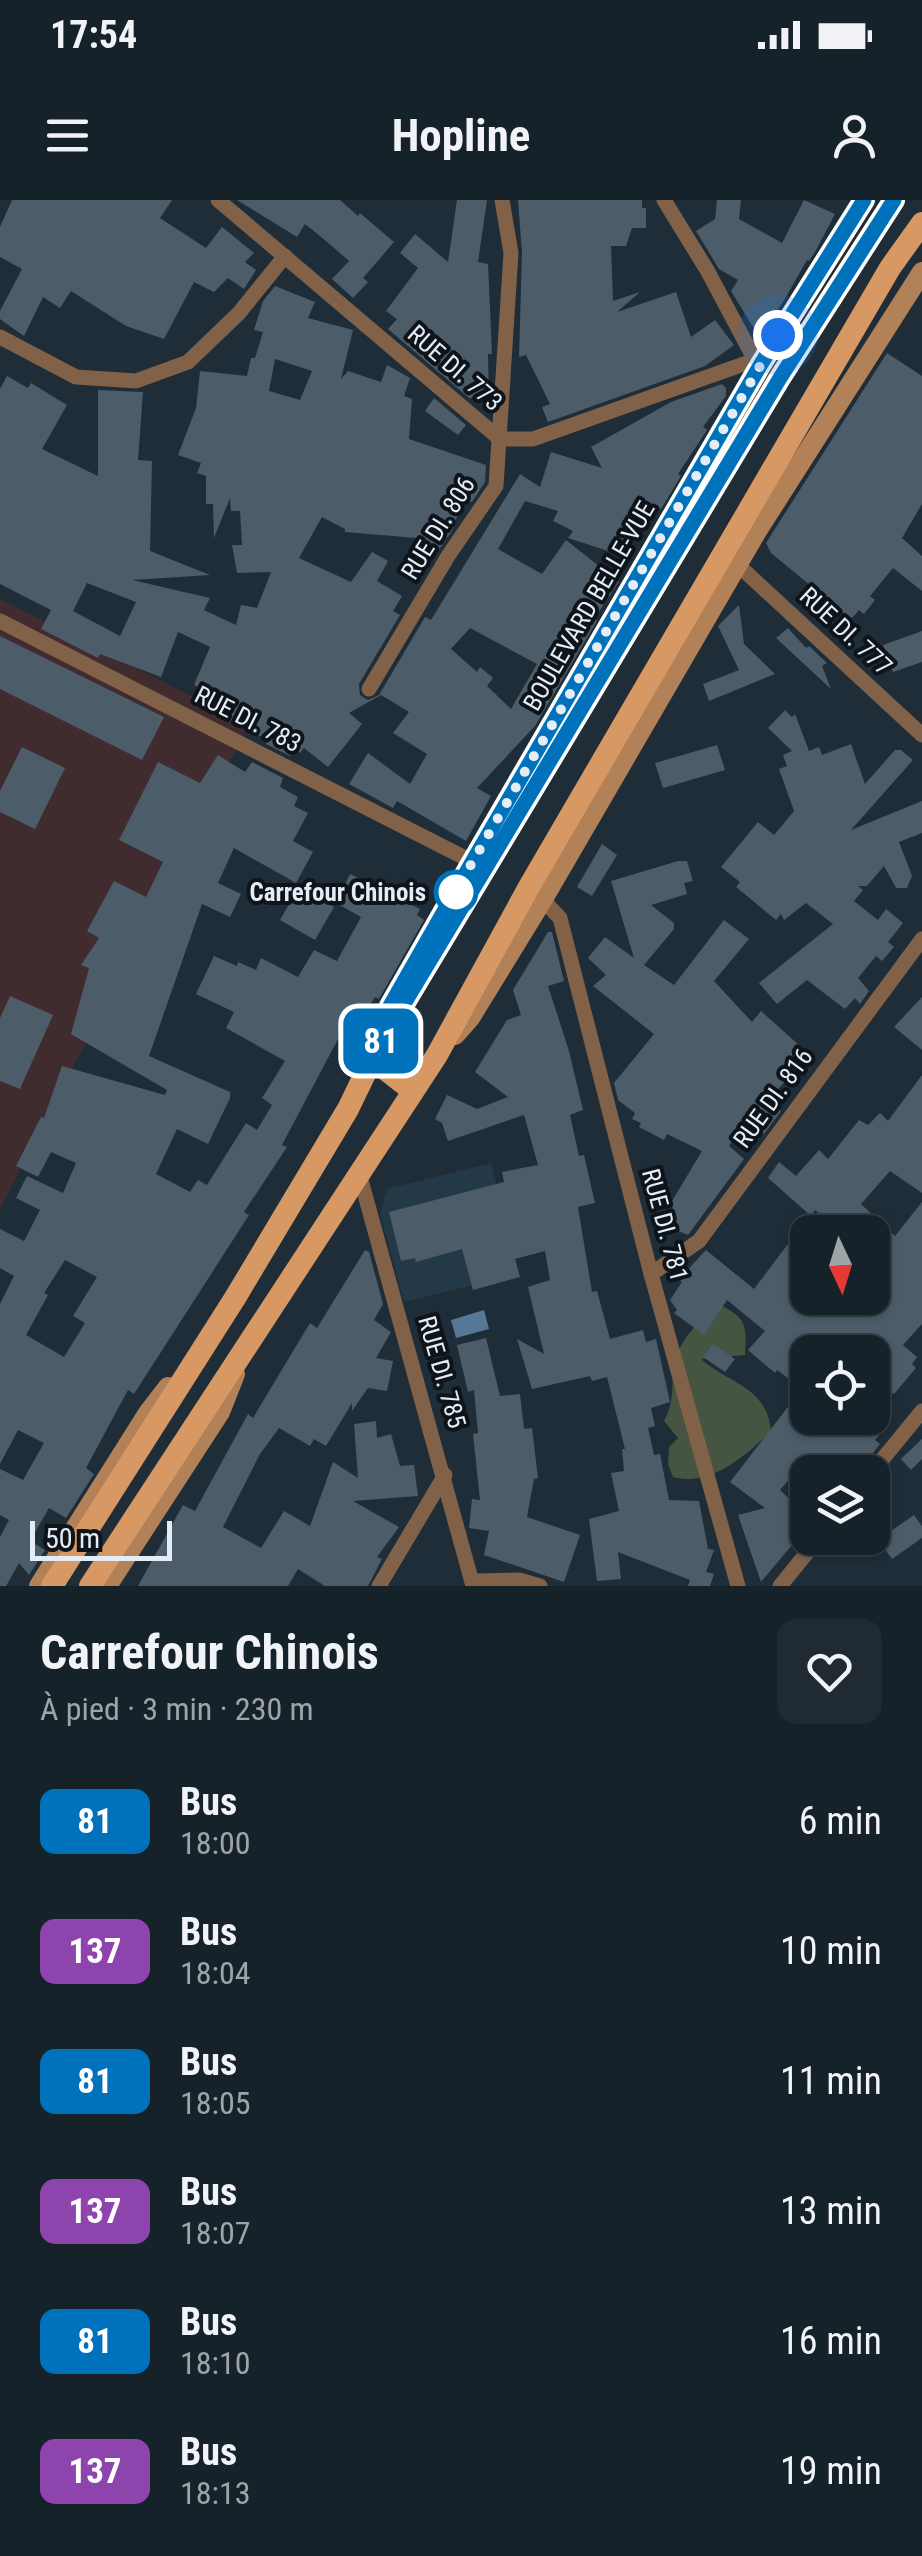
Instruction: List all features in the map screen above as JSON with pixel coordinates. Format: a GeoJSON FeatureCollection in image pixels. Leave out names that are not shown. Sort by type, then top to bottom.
{"type":"FeatureCollection","features":[{"type":"Feature","properties":{"kind":"main road","name":"BOULEVARD BELLE-VUE"},"geometry":{"type":"LineString","coordinates":[[52,1586],[231,1305],[348,1109],[375,1053],[780,378],[894,200]]}},
{"type":"Feature","properties":{"kind":"main road"},"geometry":{"type":"LineString","coordinates":[[90,1586],[437,1055],[536,892],[890,268],[922,223]]}},
{"type":"Feature","properties":{"kind":"main road"},"geometry":{"type":"LineString","coordinates":[[375,1053],[413,1091]]}},
{"type":"Feature","properties":{"kind":"main road"},"geometry":{"type":"LineString","coordinates":[[231,1305],[266,1314]]}},
{"type":"Feature","properties":{"kind":"street","name":"RUE DI. 773"},"geometry":{"type":"LineString","coordinates":[[218,200],[500,439],[533,439],[758,362]]}},
{"type":"Feature","properties":{"kind":"street","name":"RUE DI. 806"},"geometry":{"type":"LineString","coordinates":[[369,689],[448,556],[496,486],[511,253],[502,200]]}},
{"type":"Feature","properties":{"kind":"street"},"geometry":{"type":"LineString","coordinates":[[664,200],[758,362]]}},
{"type":"Feature","properties":{"kind":"street","name":"BOULEVARD BELLE-VUE"},"geometry":{"type":"LineString","coordinates":[[375,1053],[390,1006],[758,362],[864,200]]}},
{"type":"Feature","properties":{"kind":"street"},"geometry":{"type":"LineString","coordinates":[[0,336],[76,377],[136,380],[188,362],[239,313],[285,256]]}},
{"type":"Feature","properties":{"kind":"street"},"geometry":{"type":"LineString","coordinates":[[536,892],[922,272]]}},
{"type":"Feature","properties":{"kind":"street","name":"RUE DI. 777"},"geometry":{"type":"LineString","coordinates":[[737,564],[922,735]]}},
{"type":"Feature","properties":{"kind":"street","name":"RUE DI. 783"},"geometry":{"type":"LineString","coordinates":[[0,621],[472,862]]}},
{"type":"Feature","properties":{"kind":"street","name":"RUE DI. 781"},"geometry":{"type":"LineString","coordinates":[[536,892],[560,918],[738,1586]]}},
{"type":"Feature","properties":{"kind":"street","name":"RUE DI. 816"},"geometry":{"type":"LineString","coordinates":[[652,1274],[699,1240],[922,938]]}},
{"type":"Feature","properties":{"kind":"street","name":"RUE DI. 785"},"geometry":{"type":"LineString","coordinates":[[358,1173],[473,1584]]}},
{"type":"Feature","properties":{"kind":"street","name":"BOULEVARD BELLE-VUE"},"geometry":{"type":"LineString","coordinates":[[39,1586],[148,1413],[231,1305]]}},
{"type":"Feature","properties":{"kind":"street"},"geometry":{"type":"LineString","coordinates":[[107,1586],[220,1412],[248,1341]]}},
{"type":"Feature","properties":{"kind":"street"},"geometry":{"type":"LineString","coordinates":[[887,1455],[921,1415]]}},
{"type":"Feature","properties":{"kind":"street"},"geometry":{"type":"LineString","coordinates":[[379,1586],[445,1475]]}},
{"type":"Feature","properties":{"kind":"street"},"geometry":{"type":"LineString","coordinates":[[780,1586],[805,1555]]}},
{"type":"Feature","properties":{"kind":"street"},"geometry":{"type":"LineString","coordinates":[[473,1584],[519,1580],[540,1586]]}},
{"type":"Feature","properties":{"kind":"shaded area"},"geometry":{"type":"Polygon","coordinates":[[[0,599],[249,725],[0,1209],[0,599]]]}},
{"type":"Feature","properties":{"kind":"shaded area"},"geometry":{"type":"Polygon","coordinates":[[[491,1163],[519,1274],[404,1302],[380,1214],[387,1189],[491,1163]]]}},
{"type":"Feature","properties":{"kind":"shaded area"},"geometry":{"type":"Polygon","coordinates":[[[484,1310],[489,1329],[456,1338],[451,1320],[484,1310]]]}},
{"type":"Feature","properties":{"kind":"green space"},"geometry":{"type":"Polygon","coordinates":[[[722,1306],[744,1325],[745,1355],[701,1359],[755,1396],[763,1405],[771,1431],[739,1459],[714,1473],[701,1478],[673,1477],[668,1464],[669,1447],[678,1438],[664,1421],[671,1404],[675,1363],[689,1334],[722,1306]]]}},
{"type":"Feature","properties":{"kind":"building"},"geometry":{"type":"Polygon","coordinates":[[[12,200],[172,200],[160,218],[206,248],[222,227],[254,253],[245,262],[256,270],[244,289],[228,278],[214,292],[194,282],[164,339],[126,326],[71,291],[60,308],[43,297],[24,336],[0,319],[0,311],[22,269],[0,257],[0,227],[12,200]]]}},
{"type":"Feature","properties":{"kind":"building"},"geometry":{"type":"Polygon","coordinates":[[[237,200],[340,200],[394,242],[363,278],[368,282],[353,298],[332,279],[349,261],[326,241],[305,224],[297,237],[237,200]]]}},
{"type":"Feature","properties":{"kind":"building"},"geometry":{"type":"Polygon","coordinates":[[[457,200],[487,200],[478,262],[488,264],[492,354],[488,354],[489,398],[469,398],[388,329],[397,319],[386,311],[418,268],[400,253],[415,234],[448,262],[457,200]]]}},
{"type":"Feature","properties":{"kind":"building"},"geometry":{"type":"Polygon","coordinates":[[[518,200],[642,200],[646,228],[632,228],[626,246],[611,246],[613,301],[640,292],[617,312],[676,292],[691,337],[715,320],[734,345],[705,366],[548,422],[542,407],[550,404],[526,355],[519,357],[522,253],[518,200]]]}},
{"type":"Feature","properties":{"kind":"building"},"geometry":{"type":"Polygon","coordinates":[[[717,200],[741,200],[739,219],[782,243],[804,200],[835,214],[759,337],[731,291],[738,280],[719,269],[696,231],[715,219],[717,200]]]}},
{"type":"Feature","properties":{"kind":"building"},"geometry":{"type":"Polygon","coordinates":[[[275,286],[315,302],[308,318],[353,330],[341,379],[348,371],[381,382],[387,365],[410,378],[404,396],[412,399],[409,439],[486,465],[485,482],[472,502],[463,499],[452,531],[438,551],[416,549],[417,538],[345,532],[322,517],[299,558],[351,582],[372,552],[388,561],[377,581],[402,596],[393,611],[400,615],[359,684],[360,695],[368,700],[379,695],[425,617],[431,620],[520,474],[540,487],[551,452],[602,468],[591,447],[671,402],[722,384],[726,388],[726,396],[703,427],[707,430],[661,509],[648,526],[637,519],[624,556],[568,538],[573,531],[553,521],[558,511],[525,501],[498,549],[542,574],[566,540],[619,582],[535,726],[477,788],[491,796],[466,841],[397,801],[393,808],[349,784],[368,753],[410,784],[427,754],[393,733],[409,712],[381,695],[349,713],[362,724],[328,767],[304,748],[300,753],[293,746],[290,756],[227,719],[235,702],[194,685],[210,647],[178,632],[161,677],[100,654],[98,658],[41,629],[51,610],[0,584],[0,389],[7,376],[28,388],[31,383],[67,405],[42,449],[98,476],[98,390],[143,392],[138,460],[152,461],[150,551],[210,575],[132,580],[210,598],[204,610],[236,625],[241,605],[257,608],[271,572],[237,573],[232,545],[242,545],[240,511],[231,511],[230,498],[214,538],[213,504],[206,504],[206,476],[197,473],[201,463],[178,455],[196,408],[200,371],[247,376],[263,332],[254,330],[263,301],[275,286]],[[275,359],[269,391],[300,400],[312,371],[275,359]],[[87,583],[73,611],[120,636],[136,602],[87,583]],[[470,628],[451,649],[477,672],[480,667],[493,678],[487,686],[511,709],[537,664],[470,628]]]}},
{"type":"Feature","properties":{"kind":"building"},"geometry":{"type":"Polygon","coordinates":[[[887,353],[922,376],[922,504],[902,538],[922,556],[922,591],[893,568],[870,596],[875,600],[864,614],[859,610],[851,619],[771,553],[766,543],[887,353]]]}},
{"type":"Feature","properties":{"kind":"building"},"geometry":{"type":"Polygon","coordinates":[[[434,398],[466,425],[458,435],[425,411],[434,398]]]}},
{"type":"Feature","properties":{"kind":"building"},"geometry":{"type":"Polygon","coordinates":[[[739,605],[744,644],[775,674],[709,701],[703,684],[739,670],[718,626],[739,605]]]}},
{"type":"Feature","properties":{"kind":"building"},"geometry":{"type":"Polygon","coordinates":[[[788,628],[827,663],[822,666],[831,689],[776,638],[788,628]]]}},
{"type":"Feature","properties":{"kind":"building"},"geometry":{"type":"Polygon","coordinates":[[[922,631],[922,662],[893,672],[883,645],[922,631]]]}},
{"type":"Feature","properties":{"kind":"building"},"geometry":{"type":"Polygon","coordinates":[[[0,636],[164,717],[142,760],[0,689],[0,636]]]}},
{"type":"Feature","properties":{"kind":"building"},"geometry":{"type":"Polygon","coordinates":[[[785,710],[792,717],[795,714],[809,751],[819,747],[822,755],[851,744],[865,784],[895,750],[913,760],[851,830],[922,801],[922,833],[899,842],[912,876],[907,888],[896,888],[884,866],[867,886],[858,886],[863,890],[854,901],[878,920],[886,909],[903,923],[888,942],[894,947],[882,961],[876,956],[858,978],[869,991],[860,1004],[855,998],[845,1009],[807,980],[777,1004],[759,983],[833,924],[806,903],[784,920],[781,914],[776,920],[736,887],[740,882],[721,867],[758,822],[774,835],[794,811],[779,769],[787,766],[783,755],[792,751],[768,728],[785,710]]]}},
{"type":"Feature","properties":{"kind":"building"},"geometry":{"type":"Polygon","coordinates":[[[717,745],[725,770],[663,788],[655,763],[717,745]]]}},
{"type":"Feature","properties":{"kind":"building"},"geometry":{"type":"Polygon","coordinates":[[[22,747],[65,768],[35,829],[0,812],[0,791],[22,747]]]}},
{"type":"Feature","properties":{"kind":"building"},"geometry":{"type":"Polygon","coordinates":[[[218,755],[245,772],[252,762],[283,778],[280,787],[298,797],[294,806],[308,813],[293,841],[313,852],[296,883],[234,848],[218,883],[241,894],[230,917],[202,904],[149,1056],[230,1092],[230,1098],[208,1144],[177,1129],[156,1174],[190,1192],[198,1180],[207,1185],[246,1123],[257,1130],[272,1105],[262,1098],[285,1061],[226,1028],[234,1012],[196,994],[214,956],[256,970],[261,958],[298,977],[314,950],[337,961],[361,917],[336,903],[350,874],[420,909],[417,915],[424,920],[379,999],[375,997],[365,1013],[355,1007],[282,1145],[287,1147],[244,1212],[249,1215],[134,1394],[128,1390],[86,1468],[94,1474],[66,1518],[49,1508],[30,1541],[45,1550],[29,1575],[19,1563],[6,1586],[0,1586],[0,1537],[9,1520],[0,1515],[0,1469],[23,1480],[44,1443],[18,1430],[0,1464],[0,1304],[14,1276],[0,1268],[0,1229],[24,1241],[40,1210],[16,1198],[27,1176],[63,1193],[76,1163],[51,1152],[38,1177],[16,1166],[41,1117],[44,1118],[62,1066],[165,1095],[167,1090],[71,1034],[89,968],[81,965],[99,938],[87,931],[114,881],[146,897],[163,862],[119,840],[158,762],[200,783],[218,755]],[[65,1260],[44,1293],[48,1295],[26,1335],[64,1357],[85,1323],[73,1316],[97,1277],[65,1260]]]}},
{"type":"Feature","properties":{"kind":"building"},"geometry":{"type":"Polygon","coordinates":[[[602,844],[617,855],[592,896],[577,887],[602,844]]]}},
{"type":"Feature","properties":{"kind":"building"},"geometry":{"type":"Polygon","coordinates":[[[687,861],[693,881],[684,883],[687,894],[651,905],[674,923],[674,929],[644,965],[674,985],[724,920],[749,939],[714,981],[752,1022],[761,1011],[810,1055],[766,1102],[781,1111],[764,1134],[746,1121],[729,1146],[744,1159],[688,1235],[666,1226],[673,1208],[669,1206],[702,1151],[667,1134],[664,1140],[639,1127],[641,1123],[632,1119],[635,1113],[618,1100],[614,1083],[654,1034],[593,986],[606,975],[588,958],[605,937],[634,958],[611,881],[687,861]]]}},
{"type":"Feature","properties":{"kind":"building"},"geometry":{"type":"Polygon","coordinates":[[[299,887],[334,907],[315,940],[280,920],[299,887]]]}},
{"type":"Feature","properties":{"kind":"building"},"geometry":{"type":"Polygon","coordinates":[[[548,932],[552,932],[564,981],[548,986],[583,1110],[570,1115],[595,1203],[578,1207],[592,1292],[597,1291],[610,1339],[643,1330],[646,1342],[656,1339],[670,1402],[651,1408],[655,1426],[648,1428],[654,1455],[660,1454],[669,1500],[699,1501],[708,1549],[714,1550],[706,1572],[714,1574],[710,1586],[688,1586],[690,1580],[618,1552],[621,1579],[597,1581],[589,1519],[619,1511],[611,1473],[624,1471],[625,1449],[607,1377],[592,1381],[590,1376],[532,1389],[517,1339],[544,1354],[528,1287],[550,1280],[545,1251],[515,1259],[520,1277],[473,1290],[462,1249],[416,1262],[415,1258],[401,1261],[389,1212],[504,1182],[502,1172],[538,1165],[524,1115],[448,1141],[442,1123],[435,1119],[447,1095],[477,1109],[508,1097],[475,1072],[507,1020],[521,1015],[513,990],[548,932]]]}},
{"type":"Feature","properties":{"kind":"building"},"geometry":{"type":"Polygon","coordinates":[[[10,996],[53,1015],[20,1089],[0,1081],[0,1018],[10,996]]]}},
{"type":"Feature","properties":{"kind":"building"},"geometry":{"type":"Polygon","coordinates":[[[922,997],[922,1050],[894,1027],[922,997]]]}},
{"type":"Feature","properties":{"kind":"building"},"geometry":{"type":"Polygon","coordinates":[[[922,1075],[922,1193],[890,1171],[861,1204],[873,1215],[821,1215],[815,1210],[810,1215],[768,1178],[779,1162],[796,1176],[819,1150],[828,1159],[859,1120],[868,1125],[880,1113],[888,1121],[922,1075]]]}},
{"type":"Feature","properties":{"kind":"building"},"geometry":{"type":"Polygon","coordinates":[[[922,1202],[922,1324],[903,1345],[917,1357],[912,1364],[916,1368],[894,1394],[890,1392],[890,1335],[790,1335],[790,1380],[777,1370],[775,1373],[748,1350],[765,1331],[727,1300],[704,1335],[674,1313],[677,1310],[670,1300],[682,1282],[679,1279],[706,1250],[754,1289],[788,1244],[790,1315],[890,1315],[890,1231],[895,1236],[922,1202]]]}},
{"type":"Feature","properties":{"kind":"building"},"geometry":{"type":"Polygon","coordinates":[[[365,1250],[369,1252],[383,1304],[374,1320],[391,1332],[376,1358],[393,1361],[387,1391],[368,1388],[352,1411],[352,1403],[326,1446],[314,1439],[310,1446],[279,1428],[260,1454],[223,1527],[261,1548],[284,1511],[310,1526],[333,1462],[358,1478],[354,1424],[376,1421],[377,1438],[391,1434],[400,1466],[414,1465],[418,1496],[353,1501],[399,1527],[377,1557],[382,1559],[368,1586],[325,1586],[298,1569],[288,1586],[138,1586],[183,1505],[195,1511],[248,1414],[253,1418],[310,1323],[317,1328],[365,1250]]]}},
{"type":"Feature","properties":{"kind":"building"},"geometry":{"type":"Polygon","coordinates":[[[486,1338],[500,1396],[520,1394],[524,1429],[532,1428],[538,1478],[534,1479],[527,1517],[580,1535],[564,1582],[484,1555],[489,1531],[469,1528],[472,1499],[480,1500],[473,1434],[478,1433],[474,1390],[468,1392],[457,1345],[486,1338]]]}},
{"type":"Feature","properties":{"kind":"building"},"geometry":{"type":"Polygon","coordinates":[[[713,1344],[735,1359],[725,1372],[703,1357],[713,1344]]]}},
{"type":"Feature","properties":{"kind":"building"},"geometry":{"type":"Polygon","coordinates":[[[790,1404],[790,1435],[879,1435],[875,1440],[880,1444],[871,1455],[790,1455],[790,1478],[780,1490],[790,1500],[790,1547],[761,1582],[738,1515],[765,1508],[730,1482],[790,1404]]]}},
{"type":"Feature","properties":{"kind":"building"},"geometry":{"type":"Polygon","coordinates":[[[922,1439],[922,1459],[911,1470],[901,1459],[922,1439]]]}},
{"type":"Feature","properties":{"kind":"building"},"geometry":{"type":"Polygon","coordinates":[[[914,1515],[922,1526],[922,1538],[892,1559],[890,1532],[914,1515]]]}},
{"type":"Feature","properties":{"kind":"bus line","name":"81"},"geometry":{"type":"LineString","coordinates":[[864,200],[761,364],[467,871],[390,1006],[378,1047],[780,378],[894,200]]}},
{"type":"Feature","properties":{"kind":"place","name":"Carrefour Chinois"},"geometry":{"type":"Point","coordinates":[456,892]}},
{"type":"Feature","properties":{"kind":"route"},"geometry":{"type":"LineString","coordinates":[[456,892],[778,335]]}}]}
